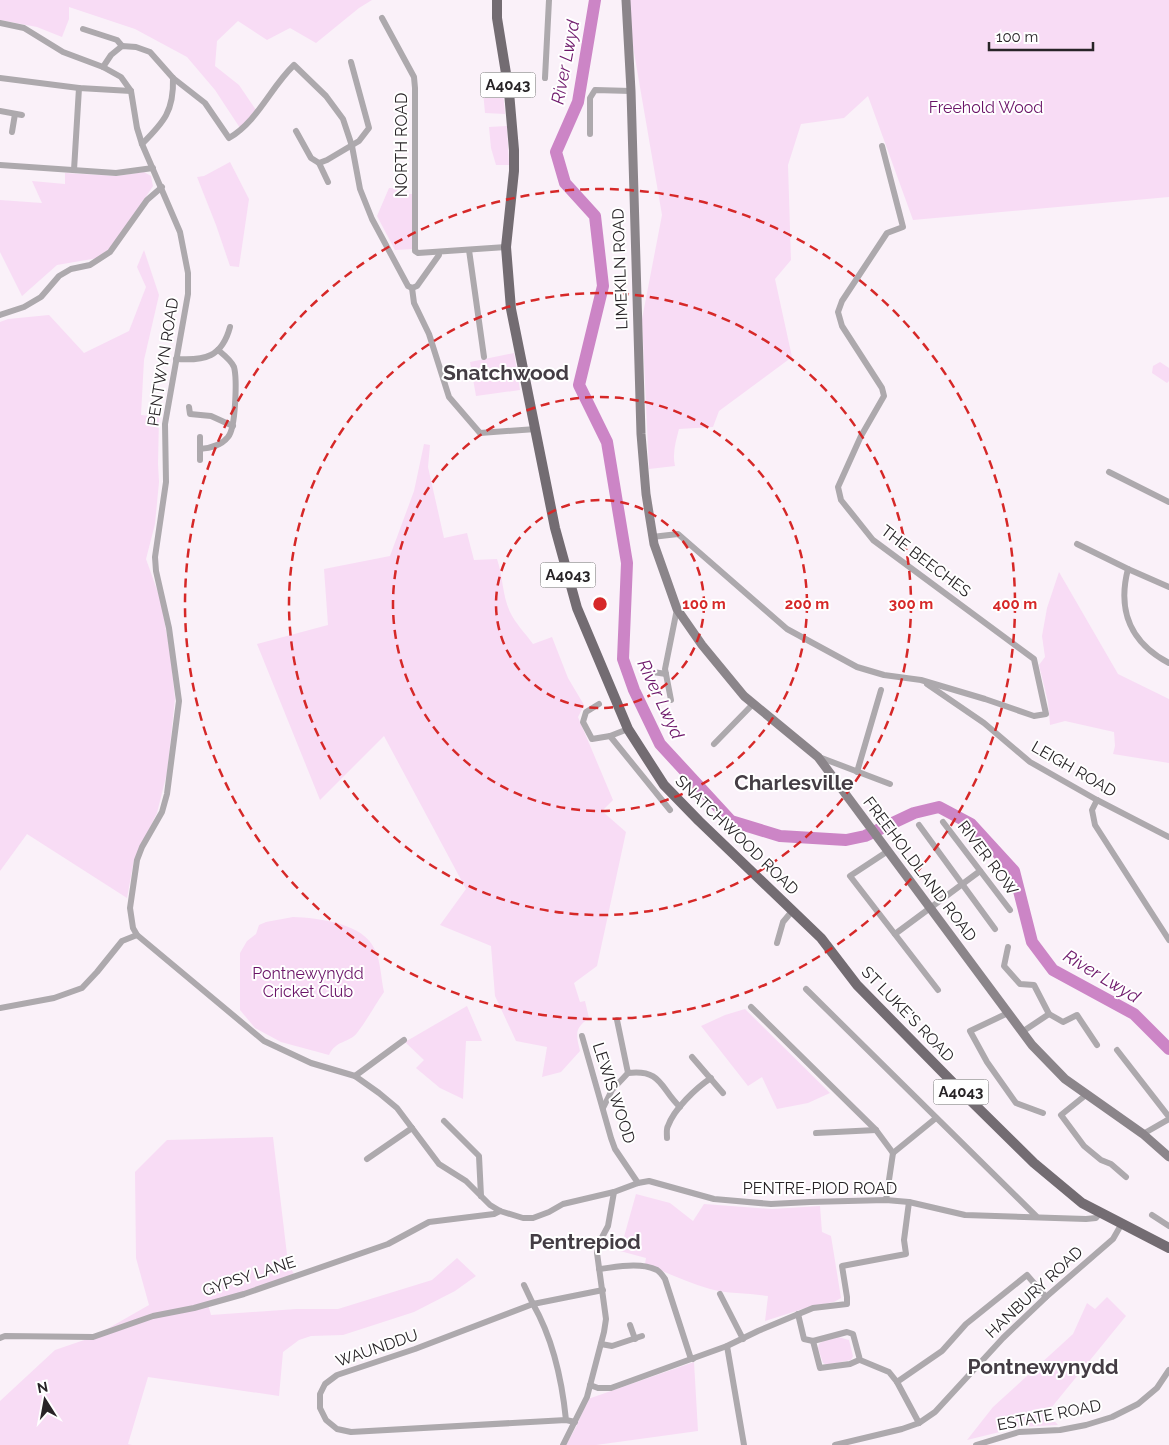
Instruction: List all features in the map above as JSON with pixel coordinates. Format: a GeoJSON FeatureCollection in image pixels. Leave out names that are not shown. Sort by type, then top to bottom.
{"type":"FeatureCollection","features":[{"type":"Feature","properties":{"kind":"main road","name":"SNATCHWOOD ROAD"},"geometry":{"type":"LineString","coordinates":[[497,0],[497,18],[509,92],[514,150],[514,171],[506,247],[511,309],[555,528],[577,608],[628,729],[664,785],[792,910]]}},
{"type":"Feature","properties":{"kind":"main road","name":"LIMEKILN ROAD"},"geometry":{"type":"LineString","coordinates":[[626,0],[631,91],[641,434],[652,537]]}},
{"type":"Feature","properties":{"kind":"main road","name":"FREEHOLDLAND ROAD"},"geometry":{"type":"LineString","coordinates":[[652,537],[678,609],[702,645],[744,696],[818,757],[1032,1045],[1065,1079],[1143,1134],[1169,1157]]}},
{"type":"Feature","properties":{"kind":"main road","name":"ST LUKE'S ROAD"},"geometry":{"type":"LineString","coordinates":[[792,910],[821,938],[857,985],[967,1098],[1034,1163],[1082,1203],[1169,1248]]}},
{"type":"Feature","properties":{"kind":"street"},"geometry":{"type":"LineString","coordinates":[[545,78],[548,0]]}},
{"type":"Feature","properties":{"kind":"street","name":"NORTH ROAD"},"geometry":{"type":"LineString","coordinates":[[382,18],[414,77],[415,251],[418,253],[438,252]]}},
{"type":"Feature","properties":{"kind":"street"},"geometry":{"type":"LineString","coordinates":[[0,23],[24,28],[63,52],[103,67],[121,78],[131,91]]}},
{"type":"Feature","properties":{"kind":"street"},"geometry":{"type":"LineString","coordinates":[[83,29],[117,40],[122,46]]}},
{"type":"Feature","properties":{"kind":"street"},"geometry":{"type":"LineString","coordinates":[[103,67],[111,55],[122,46],[136,46],[150,52],[173,78],[205,102],[229,138],[243,129],[258,112],[281,77],[294,65],[326,96],[343,119],[352,146],[360,189],[372,220],[408,286],[412,288],[414,303],[429,334],[449,397],[480,433],[536,428]]}},
{"type":"Feature","properties":{"kind":"street"},"geometry":{"type":"LineString","coordinates":[[319,163],[359,141],[368,128],[351,62]]}},
{"type":"Feature","properties":{"kind":"street"},"geometry":{"type":"LineString","coordinates":[[0,78],[80,88],[131,91]]}},
{"type":"Feature","properties":{"kind":"street"},"geometry":{"type":"LineString","coordinates":[[142,144],[156,130],[169,110],[172,103],[173,78]]}},
{"type":"Feature","properties":{"kind":"street"},"geometry":{"type":"LineString","coordinates":[[74,170],[80,88]]}},
{"type":"Feature","properties":{"kind":"street"},"geometry":{"type":"LineString","coordinates":[[590,134],[590,98],[595,90],[631,91]]}},
{"type":"Feature","properties":{"kind":"street","name":"PENTWYN ROAD"},"geometry":{"type":"LineString","coordinates":[[131,91],[137,128],[142,144],[180,232],[188,272],[188,294],[165,424],[166,482],[155,557],[156,571],[169,628],[179,700],[167,794],[162,812],[142,847],[137,860],[130,908],[133,928],[137,934]]}},
{"type":"Feature","properties":{"kind":"street"},"geometry":{"type":"LineString","coordinates":[[0,111],[18,114],[12,132]]}},
{"type":"Feature","properties":{"kind":"street"},"geometry":{"type":"LineString","coordinates":[[296,131],[311,158],[319,163],[328,182]]}},
{"type":"Feature","properties":{"kind":"street","name":"THE BEECHES"},"geometry":{"type":"LineString","coordinates":[[882,146],[903,227],[887,232],[842,301],[838,312],[842,326],[882,388],[884,396],[862,436],[838,487],[841,500],[873,540],[1034,659],[1046,714],[1034,716],[921,680]]}},
{"type":"Feature","properties":{"kind":"street"},"geometry":{"type":"LineString","coordinates":[[0,165],[116,173],[153,168]]}},
{"type":"Feature","properties":{"kind":"street"},"geometry":{"type":"LineString","coordinates":[[0,315],[24,308],[41,297],[59,276],[71,269],[90,265],[110,252],[147,200],[162,187]]}},
{"type":"Feature","properties":{"kind":"street"},"geometry":{"type":"LineString","coordinates":[[412,288],[417,286],[428,271],[439,255],[438,252],[506,247]]}},
{"type":"Feature","properties":{"kind":"street"},"geometry":{"type":"LineString","coordinates":[[469,250],[484,358]]}},
{"type":"Feature","properties":{"kind":"street"},"geometry":{"type":"LineString","coordinates":[[176,359],[203,360],[218,350],[227,337],[230,327]]}},
{"type":"Feature","properties":{"kind":"street"},"geometry":{"type":"LineString","coordinates":[[200,449],[212,448],[223,442],[229,437],[233,426],[235,408],[234,369],[230,360],[218,350]]}},
{"type":"Feature","properties":{"kind":"street"},"geometry":{"type":"LineString","coordinates":[[189,407],[190,414],[210,416],[233,426]]}},
{"type":"Feature","properties":{"kind":"street"},"geometry":{"type":"LineString","coordinates":[[200,437],[200,460]]}},
{"type":"Feature","properties":{"kind":"street"},"geometry":{"type":"LineString","coordinates":[[1109,472],[1169,502]]}},
{"type":"Feature","properties":{"kind":"street"},"geometry":{"type":"LineString","coordinates":[[652,537],[678,534],[787,629],[857,666],[884,675],[921,680]]}},
{"type":"Feature","properties":{"kind":"street"},"geometry":{"type":"LineString","coordinates":[[1077,544],[1169,587]]}},
{"type":"Feature","properties":{"kind":"street"},"geometry":{"type":"LineString","coordinates":[[1128,569],[1123,592],[1128,621],[1136,635],[1148,648],[1157,657],[1169,663]]}},
{"type":"Feature","properties":{"kind":"street"},"geometry":{"type":"LineString","coordinates":[[671,700],[665,669],[678,609]]}},
{"type":"Feature","properties":{"kind":"street"},"geometry":{"type":"LineString","coordinates":[[653,672],[666,674]]}},
{"type":"Feature","properties":{"kind":"street","name":"LEIGH ROAD"},"geometry":{"type":"LineString","coordinates":[[921,680],[984,723],[1030,762],[1097,800],[1169,837]]}},
{"type":"Feature","properties":{"kind":"street"},"geometry":{"type":"LineString","coordinates":[[857,772],[881,690]]}},
{"type":"Feature","properties":{"kind":"street"},"geometry":{"type":"LineString","coordinates":[[599,704],[586,712],[583,722],[592,739],[610,736],[628,729]]}},
{"type":"Feature","properties":{"kind":"street"},"geometry":{"type":"LineString","coordinates":[[714,744],[753,704]]}},
{"type":"Feature","properties":{"kind":"street"},"geometry":{"type":"LineString","coordinates":[[610,736],[670,810]]}},
{"type":"Feature","properties":{"kind":"street"},"geometry":{"type":"LineString","coordinates":[[818,757],[890,784]]}},
{"type":"Feature","properties":{"kind":"street"},"geometry":{"type":"LineString","coordinates":[[1097,800],[1092,810],[1095,825],[1169,940]]}},
{"type":"Feature","properties":{"kind":"street","name":"RIVER ROW"},"geometry":{"type":"LineString","coordinates":[[943,822],[1010,910]]}},
{"type":"Feature","properties":{"kind":"street"},"geometry":{"type":"LineString","coordinates":[[919,825],[995,929]]}},
{"type":"Feature","properties":{"kind":"street"},"geometry":{"type":"LineString","coordinates":[[888,851],[850,876],[938,990]]}},
{"type":"Feature","properties":{"kind":"street"},"geometry":{"type":"LineString","coordinates":[[895,934],[980,871]]}},
{"type":"Feature","properties":{"kind":"street"},"geometry":{"type":"LineString","coordinates":[[777,943],[783,922],[792,910]]}},
{"type":"Feature","properties":{"kind":"street"},"geometry":{"type":"LineString","coordinates":[[0,1008],[54,998],[82,988],[98,972],[122,941],[137,934]]}},
{"type":"Feature","properties":{"kind":"street","name":"PENTRE-PIOD ROAD"},"geometry":{"type":"LineString","coordinates":[[137,934],[264,1042],[311,1063],[355,1076],[397,1108],[439,1164],[466,1181],[481,1196],[502,1211],[523,1218],[533,1218],[563,1204],[614,1192],[649,1181],[714,1199],[770,1204],[886,1200],[909,1202],[964,1214],[1096,1218],[1100,1213]]}},
{"type":"Feature","properties":{"kind":"street"},"geometry":{"type":"LineString","coordinates":[[1008,947],[1004,966],[1020,984],[1034,986],[1049,1014],[1063,1022],[1078,1014],[1098,1045]]}},
{"type":"Feature","properties":{"kind":"street"},"geometry":{"type":"LineString","coordinates":[[806,989],[1036,1216]]}},
{"type":"Feature","properties":{"kind":"street"},"geometry":{"type":"LineString","coordinates":[[751,1007],[876,1130],[893,1153]]}},
{"type":"Feature","properties":{"kind":"street"},"geometry":{"type":"LineString","coordinates":[[1008,1012],[970,1032],[986,1062],[1016,1103],[1044,1113]]}},
{"type":"Feature","properties":{"kind":"street"},"geometry":{"type":"LineString","coordinates":[[1022,1032],[1049,1014]]}},
{"type":"Feature","properties":{"kind":"street"},"geometry":{"type":"LineString","coordinates":[[617,1020],[628,1073]]}},
{"type":"Feature","properties":{"kind":"street","name":"LEWIS WOOD"},"geometry":{"type":"LineString","coordinates":[[582,1036],[615,1149],[638,1183]]}},
{"type":"Feature","properties":{"kind":"street"},"geometry":{"type":"LineString","coordinates":[[355,1076],[404,1040]]}},
{"type":"Feature","properties":{"kind":"street"},"geometry":{"type":"LineString","coordinates":[[1117,1050],[1169,1118],[1143,1134]]}},
{"type":"Feature","properties":{"kind":"street"},"geometry":{"type":"LineString","coordinates":[[692,1057],[723,1093]]}},
{"type":"Feature","properties":{"kind":"street"},"geometry":{"type":"LineString","coordinates":[[603,1108],[612,1090],[628,1073],[648,1073],[656,1077],[680,1107]]}},
{"type":"Feature","properties":{"kind":"street"},"geometry":{"type":"LineString","coordinates":[[667,1138],[667,1127],[680,1107],[701,1084],[711,1078]]}},
{"type":"Feature","properties":{"kind":"street"},"geometry":{"type":"LineString","coordinates":[[1087,1094],[1061,1114],[1084,1146],[1102,1160],[1111,1164],[1126,1178]]}},
{"type":"Feature","properties":{"kind":"street"},"geometry":{"type":"LineString","coordinates":[[886,1200],[893,1153],[936,1118]]}},
{"type":"Feature","properties":{"kind":"street"},"geometry":{"type":"LineString","coordinates":[[444,1121],[479,1156],[481,1196]]}},
{"type":"Feature","properties":{"kind":"street"},"geometry":{"type":"LineString","coordinates":[[367,1159],[412,1128]]}},
{"type":"Feature","properties":{"kind":"street"},"geometry":{"type":"LineString","coordinates":[[816,1133],[876,1130]]}},
{"type":"Feature","properties":{"kind":"street"},"geometry":{"type":"LineString","coordinates":[[563,1445],[587,1397],[601,1344],[606,1319],[597,1253],[599,1243],[608,1226],[614,1192]]}},
{"type":"Feature","properties":{"kind":"street"},"geometry":{"type":"LineString","coordinates":[[590,1385],[598,1388],[611,1388],[727,1346],[813,1308],[847,1304],[842,1266],[906,1254],[904,1240],[909,1202]]}},
{"type":"Feature","properties":{"kind":"street","name":"GYPSY LANE"},"geometry":{"type":"LineString","coordinates":[[0,1338],[5,1336],[93,1337],[153,1316],[194,1308],[244,1294],[388,1244],[429,1222],[494,1214],[502,1211]]}},
{"type":"Feature","properties":{"kind":"street"},"geometry":{"type":"LineString","coordinates":[[1152,1215],[1169,1226]]}},
{"type":"Feature","properties":{"kind":"street","name":"HANBURY ROAD"},"geometry":{"type":"LineString","coordinates":[[835,1445],[902,1429],[919,1423],[935,1412],[1003,1338],[1046,1297],[1113,1239],[1122,1225]]}},
{"type":"Feature","properties":{"kind":"street"},"geometry":{"type":"LineString","coordinates":[[599,1269],[641,1266],[657,1270],[666,1279],[690,1356],[693,1359]]}},
{"type":"Feature","properties":{"kind":"street"},"geometry":{"type":"LineString","coordinates":[[896,1382],[942,1351],[966,1324],[1027,1275],[1046,1297]]}},
{"type":"Feature","properties":{"kind":"street"},"geometry":{"type":"LineString","coordinates":[[524,1285],[544,1324],[557,1365],[566,1420]]}},
{"type":"Feature","properties":{"kind":"street","name":"WAUNDDU"},"geometry":{"type":"LineString","coordinates":[[575,1422],[566,1420],[351,1432],[337,1429],[326,1420],[320,1408],[320,1394],[325,1384],[337,1374],[415,1349],[533,1304],[603,1290]]}},
{"type":"Feature","properties":{"kind":"street"},"geometry":{"type":"LineString","coordinates":[[720,1294],[743,1339]]}},
{"type":"Feature","properties":{"kind":"street"},"geometry":{"type":"LineString","coordinates":[[798,1314],[804,1340],[813,1341],[847,1332],[853,1334],[860,1360]]}},
{"type":"Feature","properties":{"kind":"street"},"geometry":{"type":"LineString","coordinates":[[630,1325],[635,1339]]}},
{"type":"Feature","properties":{"kind":"street"},"geometry":{"type":"LineString","coordinates":[[601,1344],[612,1346],[642,1336]]}},
{"type":"Feature","properties":{"kind":"street"},"geometry":{"type":"LineString","coordinates":[[813,1341],[820,1368],[850,1364],[860,1360],[889,1372],[919,1423]]}},
{"type":"Feature","properties":{"kind":"street"},"geometry":{"type":"LineString","coordinates":[[727,1346],[744,1445]]}},
{"type":"Feature","properties":{"kind":"street","name":"ESTATE ROAD"},"geometry":{"type":"LineString","coordinates":[[976,1445],[1019,1432],[1060,1430],[1112,1417],[1138,1404],[1157,1388],[1169,1370]]}},
{"type":"Feature","properties":{"kind":"green space"},"geometry":{"type":"Polygon","coordinates":[[[0,0],[372,0],[359,8],[316,43],[290,28],[267,40],[238,21],[217,41],[215,66],[239,85],[256,110],[240,128],[215,90],[187,57],[135,29],[69,7],[69,19],[62,37],[37,27],[0,20],[0,0]]]}},
{"type":"Feature","properties":{"kind":"green space","name":"Freehold Wood"},"geometry":{"type":"Polygon","coordinates":[[[625,0],[1169,0],[1169,197],[913,220],[868,96],[844,118],[801,124],[788,165],[791,260],[775,279],[792,357],[719,411],[713,427],[679,429],[674,452],[675,466],[649,469],[642,319],[662,215],[625,0]]]}},
{"type":"Feature","properties":{"kind":"green space"},"geometry":{"type":"Polygon","coordinates":[[[482,80],[502,80],[505,114],[485,113],[482,80]]]}},
{"type":"Feature","properties":{"kind":"green space"},"geometry":{"type":"Polygon","coordinates":[[[507,126],[509,165],[496,165],[491,148],[489,127],[507,126]]]}},
{"type":"Feature","properties":{"kind":"green space"},"geometry":{"type":"Polygon","coordinates":[[[230,162],[249,199],[239,267],[230,266],[197,177],[204,176],[230,162]]]}},
{"type":"Feature","properties":{"kind":"green space"},"geometry":{"type":"Polygon","coordinates":[[[144,172],[151,176],[153,186],[113,246],[98,258],[57,265],[22,296],[0,252],[0,200],[42,203],[32,181],[65,184],[65,173],[117,176],[144,172]]]}},
{"type":"Feature","properties":{"kind":"green space"},"geometry":{"type":"Polygon","coordinates":[[[389,188],[400,188],[404,194],[412,194],[413,249],[395,250],[377,216],[389,188]]]}},
{"type":"Feature","properties":{"kind":"green space"},"geometry":{"type":"Polygon","coordinates":[[[144,250],[159,295],[144,360],[141,415],[159,417],[159,482],[155,524],[146,559],[161,601],[171,659],[175,699],[167,773],[157,813],[134,860],[127,898],[27,834],[0,871],[0,322],[8,319],[49,315],[84,353],[129,331],[146,287],[137,267],[144,250]]]}},
{"type":"Feature","properties":{"kind":"green space"},"geometry":{"type":"Polygon","coordinates":[[[514,353],[520,390],[476,396],[470,362],[514,353]]]}},
{"type":"Feature","properties":{"kind":"green space"},"geometry":{"type":"Polygon","coordinates":[[[1160,362],[1169,368],[1169,381],[1167,383],[1152,373],[1153,366],[1160,362]]]}},
{"type":"Feature","properties":{"kind":"green space"},"geometry":{"type":"Polygon","coordinates":[[[424,444],[430,445],[428,467],[444,538],[467,533],[474,560],[497,559],[505,599],[515,620],[533,644],[552,637],[568,678],[584,705],[578,717],[613,800],[602,811],[626,832],[597,966],[574,983],[580,1002],[585,1001],[589,1018],[581,1025],[577,1032],[580,1051],[561,1072],[542,1077],[547,1047],[516,1041],[495,996],[491,946],[440,925],[466,889],[384,736],[320,800],[257,644],[328,625],[324,569],[390,556],[414,491],[424,444]]]}},
{"type":"Feature","properties":{"kind":"green space"},"geometry":{"type":"Polygon","coordinates":[[[1059,572],[1118,674],[1169,699],[1169,763],[1113,754],[1115,746],[1114,732],[1065,721],[1050,725],[1048,702],[1039,665],[1045,657],[1042,636],[1047,608],[1059,572]]]}},
{"type":"Feature","properties":{"kind":"green space","name":"Pontnewynydd Cricket Club"},"geometry":{"type":"Polygon","coordinates":[[[293,917],[327,921],[351,928],[369,941],[379,960],[384,992],[357,1033],[335,1047],[329,1055],[281,1042],[255,1028],[240,1010],[240,953],[247,941],[256,934],[259,925],[293,917]]]}},
{"type":"Feature","properties":{"kind":"green space"},"geometry":{"type":"Polygon","coordinates":[[[467,1006],[482,1041],[466,1041],[463,1099],[440,1088],[416,1068],[424,1060],[405,1042],[467,1006]]]}},
{"type":"Feature","properties":{"kind":"green space"},"geometry":{"type":"Polygon","coordinates":[[[745,1009],[830,1093],[808,1103],[777,1109],[762,1077],[748,1086],[701,1026],[725,1015],[745,1009]]]}},
{"type":"Feature","properties":{"kind":"green space"},"geometry":{"type":"Polygon","coordinates":[[[273,1137],[288,1263],[295,1276],[208,1304],[211,1315],[296,1309],[338,1309],[432,1280],[457,1258],[476,1276],[455,1291],[414,1312],[343,1335],[311,1336],[299,1340],[283,1352],[279,1396],[148,1377],[128,1444],[132,1445],[0,1445],[0,1401],[55,1350],[93,1337],[149,1305],[136,1258],[135,1172],[167,1140],[273,1137]]]}},
{"type":"Feature","properties":{"kind":"green space"},"geometry":{"type":"Polygon","coordinates":[[[636,1194],[670,1203],[693,1221],[704,1204],[772,1209],[820,1206],[822,1232],[831,1236],[841,1298],[834,1302],[812,1306],[765,1321],[768,1296],[710,1289],[685,1281],[645,1264],[646,1258],[620,1251],[636,1194]]]}},
{"type":"Feature","properties":{"kind":"green space"},"geometry":{"type":"Polygon","coordinates":[[[1107,1297],[1126,1316],[1047,1413],[1058,1425],[1020,1427],[967,1440],[993,1407],[1073,1334],[1087,1303],[1095,1309],[1107,1297]]]}},
{"type":"Feature","properties":{"kind":"green space"},"geometry":{"type":"Polygon","coordinates":[[[838,1337],[849,1340],[853,1356],[851,1360],[827,1365],[823,1363],[818,1348],[819,1344],[838,1337]]]}},
{"type":"Feature","properties":{"kind":"green space"},"geometry":{"type":"Polygon","coordinates":[[[694,1362],[698,1431],[596,1445],[566,1445],[588,1399],[694,1362]]]}},
{"type":"Feature","properties":{"kind":"waterway","name":"River Lwyd"},"geometry":{"type":"LineString","coordinates":[[591,0],[594,3]]}},
{"type":"Feature","properties":{"kind":"waterway","name":"River Lwyd"},"geometry":{"type":"LineString","coordinates":[[595,0],[578,102],[556,152],[565,183],[595,216],[603,286],[579,385],[607,442],[627,563],[623,659],[634,690],[660,744],[731,821],[780,836],[846,840],[865,836],[914,813],[939,807],[971,824],[1014,871],[1032,942],[1053,970],[1134,1014],[1169,1049]]}},
{"type":"Feature","properties":{"kind":"district","name":"Snatchwood"},"geometry":{"type":"Point","coordinates":[506,372]}},
{"type":"Feature","properties":{"kind":"district","name":"Charlesville"},"geometry":{"type":"Point","coordinates":[794,782]}},
{"type":"Feature","properties":{"kind":"district","name":"Pentrepiod"},"geometry":{"type":"Point","coordinates":[585,1241]}},
{"type":"Feature","properties":{"kind":"district","name":"Pontnewynydd"},"geometry":{"type":"Point","coordinates":[1043,1366]}}]}
